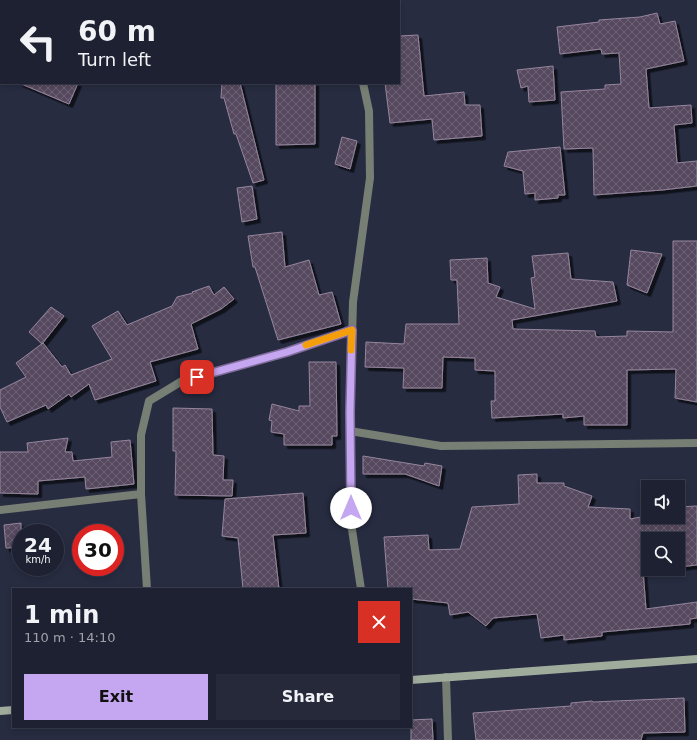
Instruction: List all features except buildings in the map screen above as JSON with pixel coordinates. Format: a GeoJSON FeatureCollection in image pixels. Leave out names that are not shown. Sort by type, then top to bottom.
{"type":"FeatureCollection","features":[{"type":"Feature","properties":{"kind":"street"},"geometry":{"type":"LineString","coordinates":[[361,588],[351,523],[350,431],[353,302],[370,178],[369,112],[363,84]]}},
{"type":"Feature","properties":{"kind":"street"},"geometry":{"type":"LineString","coordinates":[[147,588],[141,494],[141,435],[149,401],[182,381],[287,352],[352,330]]}},
{"type":"Feature","properties":{"kind":"street"},"geometry":{"type":"LineString","coordinates":[[350,431],[441,446],[697,443]]}},
{"type":"Feature","properties":{"kind":"street"},"geometry":{"type":"LineString","coordinates":[[0,510],[141,494]]}},
{"type":"Feature","properties":{"kind":"street"},"geometry":{"type":"LineString","coordinates":[[412,680],[697,659]]}},
{"type":"Feature","properties":{"kind":"street"},"geometry":{"type":"LineString","coordinates":[[446,678],[448,740]]}},
{"type":"Feature","properties":{"kind":"street"},"geometry":{"type":"LineString","coordinates":[[0,711],[12,710]]}},
{"type":"Feature","properties":{"kind":"slow traffic"},"geometry":{"type":"LineString","coordinates":[[306,345],[352,330],[351,350]]}},
{"type":"Feature","properties":{"kind":"route"},"geometry":{"type":"LineString","coordinates":[[197,377],[287,352],[352,330],[350,412],[351,508]]}}]}
